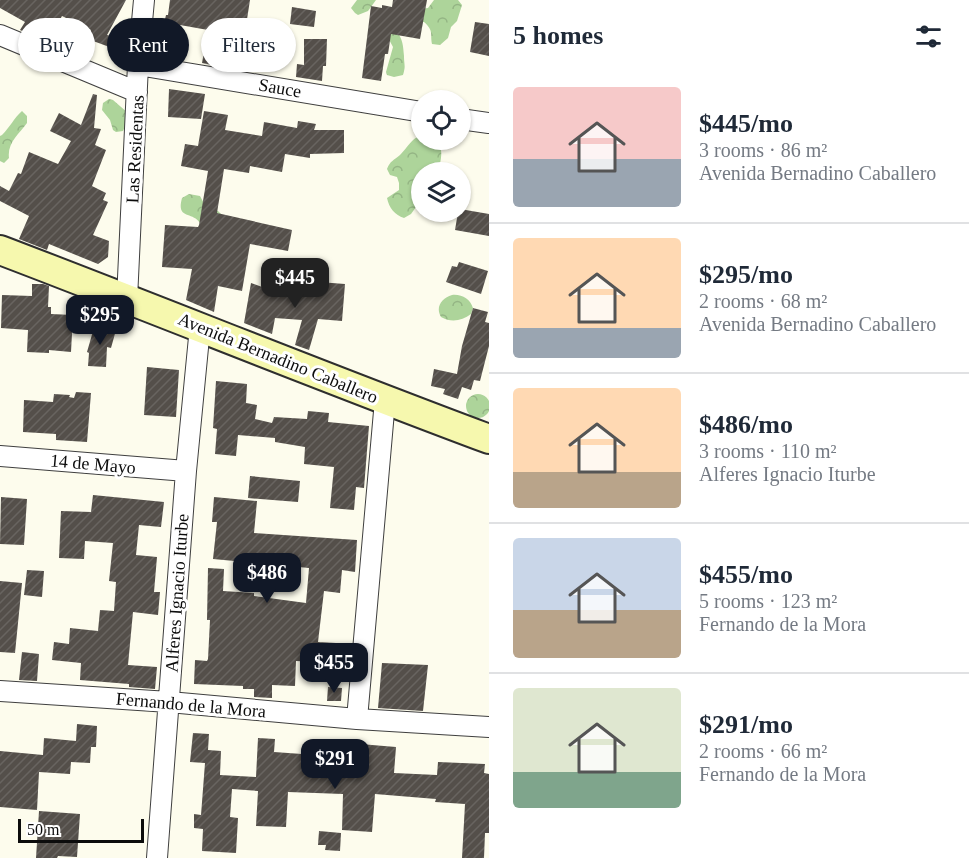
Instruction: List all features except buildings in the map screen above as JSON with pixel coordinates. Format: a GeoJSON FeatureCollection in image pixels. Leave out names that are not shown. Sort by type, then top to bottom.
{"type":"FeatureCollection","features":[{"type":"Feature","properties":{"kind":"street","name":"Las Residentas"},"geometry":{"type":"LineString","coordinates":[[142,18],[144,0]]}},
{"type":"Feature","properties":{"kind":"street"},"geometry":{"type":"LineString","coordinates":[[0,35],[137,92]]}},
{"type":"Feature","properties":{"kind":"street","name":"Las Residentas"},"geometry":{"type":"LineString","coordinates":[[128,299],[138,72]]}},
{"type":"Feature","properties":{"kind":"street","name":"Sauce"},"geometry":{"type":"LineString","coordinates":[[180,72],[411,110]]}},
{"type":"Feature","properties":{"kind":"street"},"geometry":{"type":"LineString","coordinates":[[471,121],[489,123]]}},
{"type":"Feature","properties":{"kind":"street","name":"Avenida Bernadino Caballero"},"geometry":{"type":"LineString","coordinates":[[0,250],[489,439]]}},
{"type":"Feature","properties":{"kind":"street","name":"Alferes Ignacio Iturbe"},"geometry":{"type":"LineString","coordinates":[[157,858],[186,471],[200,327]]}},
{"type":"Feature","properties":{"kind":"street"},"geometry":{"type":"LineString","coordinates":[[357,719],[385,400]]}},
{"type":"Feature","properties":{"kind":"street","name":"14 de Mayo"},"geometry":{"type":"LineString","coordinates":[[0,456],[186,471]]}},
{"type":"Feature","properties":{"kind":"street","name":"Fernando de la Mora"},"geometry":{"type":"LineString","coordinates":[[0,691],[169,702],[357,719],[489,726]]}},
{"type":"Feature","properties":{"kind":"green space"},"geometry":{"type":"Polygon","coordinates":[[[357,0],[376,0],[368,11],[358,15],[351,8],[357,0]]]}},
{"type":"Feature","properties":{"kind":"green space"},"geometry":{"type":"Polygon","coordinates":[[[434,0],[458,0],[462,5],[448,38],[440,45],[432,44],[429,28],[424,22],[420,22],[420,9],[428,8],[434,0]]]}},
{"type":"Feature","properties":{"kind":"green space"},"geometry":{"type":"Polygon","coordinates":[[[397,32],[402,43],[405,67],[403,75],[394,77],[387,75],[386,72],[393,47],[386,34],[397,32]]]}},
{"type":"Feature","properties":{"kind":"green space"},"geometry":{"type":"Polygon","coordinates":[[[109,99],[128,113],[128,120],[123,131],[113,130],[110,120],[102,110],[103,103],[109,99]]]}},
{"type":"Feature","properties":{"kind":"green space"},"geometry":{"type":"Polygon","coordinates":[[[22,111],[27,116],[27,123],[12,143],[9,158],[4,163],[0,161],[0,136],[22,111]]]}},
{"type":"Feature","properties":{"kind":"green space"},"geometry":{"type":"Polygon","coordinates":[[[411,142],[411,150],[441,151],[440,162],[411,162],[411,214],[404,218],[393,211],[387,198],[399,190],[397,177],[390,175],[387,169],[391,162],[411,142]]]}},
{"type":"Feature","properties":{"kind":"green space"},"geometry":{"type":"Polygon","coordinates":[[[189,194],[200,196],[207,209],[218,211],[223,216],[200,223],[186,214],[181,210],[182,198],[189,194]]]}},
{"type":"Feature","properties":{"kind":"green space"},"geometry":{"type":"Polygon","coordinates":[[[452,295],[459,295],[468,300],[473,308],[471,314],[456,320],[441,317],[440,303],[452,295]]]}},
{"type":"Feature","properties":{"kind":"green space"},"geometry":{"type":"Polygon","coordinates":[[[478,394],[489,402],[489,410],[486,414],[478,418],[470,414],[466,406],[470,398],[478,394]]]}}]}
